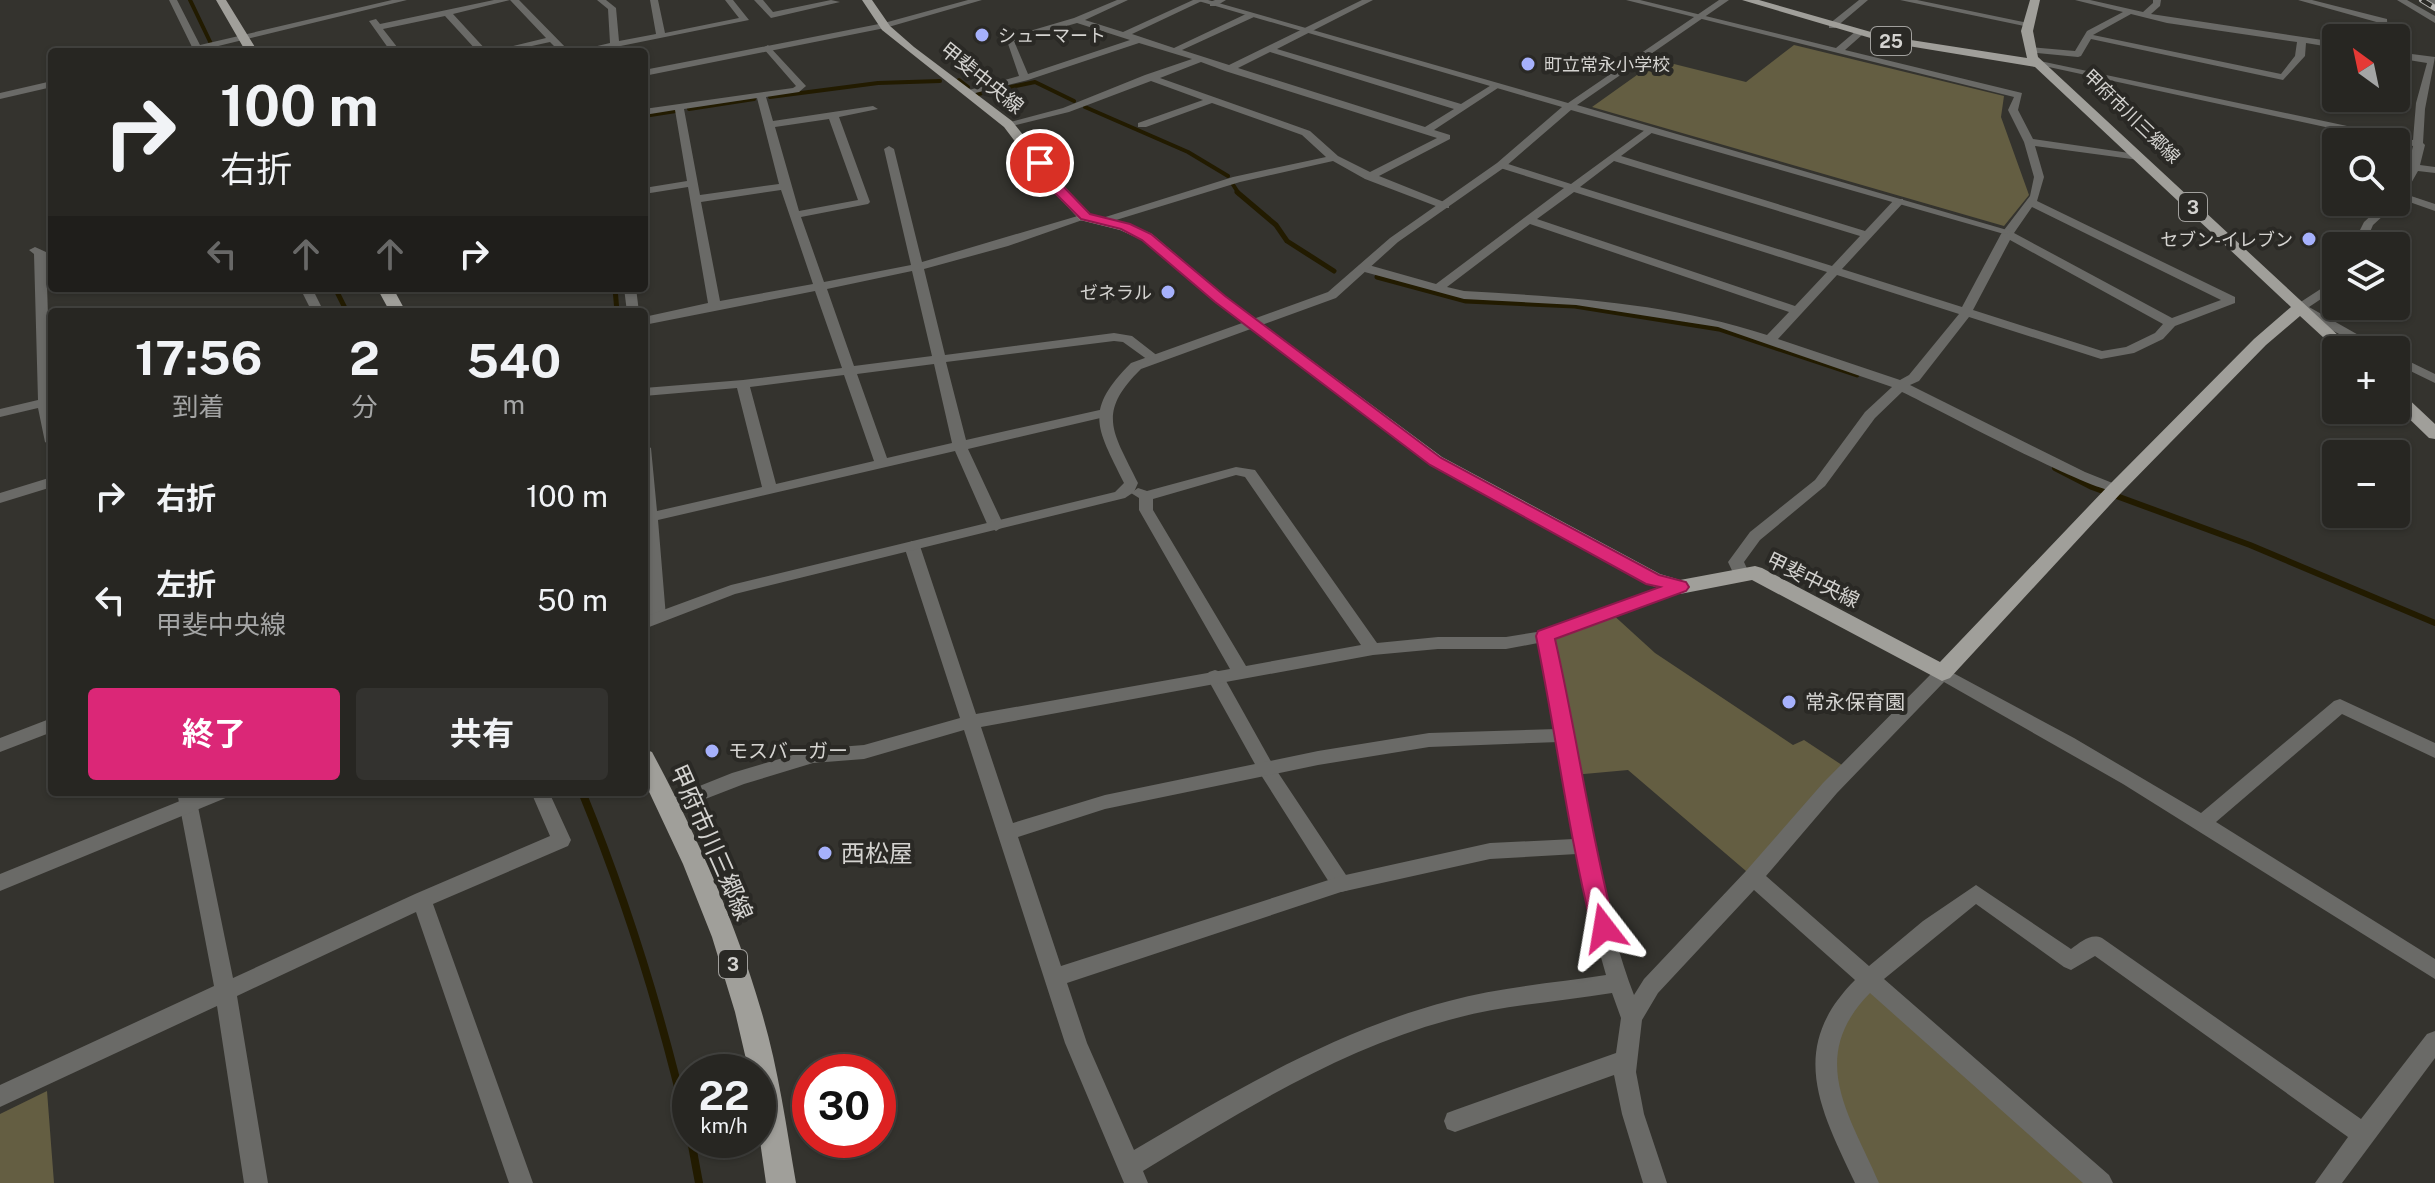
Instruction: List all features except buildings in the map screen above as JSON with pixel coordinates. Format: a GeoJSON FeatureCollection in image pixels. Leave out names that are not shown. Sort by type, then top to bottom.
{"type":"FeatureCollection","features":[{"type":"Feature","properties":{"kind":"main road"},"geometry":{"type":"LineString","coordinates":[[221,0],[250,48]]}},
{"type":"Feature","properties":{"kind":"main road","name":"甲斐中央線"},"geometry":{"type":"LineString","coordinates":[[867,0],[885,25],[910,49],[1008,124],[1057,187],[1085,217]]}},
{"type":"Feature","properties":{"kind":"main road","name":"25"},"geometry":{"type":"LineString","coordinates":[[1747,0],[1832,26],[1921,47],[2040,64]]}},
{"type":"Feature","properties":{"kind":"main road"},"geometry":{"type":"LineString","coordinates":[[2029,50],[2029,24],[2035,0]]}},
{"type":"Feature","properties":{"kind":"main road","name":"甲府市川三郷線"},"geometry":{"type":"LineString","coordinates":[[2029,50],[2040,64],[2331,336]]}},
{"type":"Feature","properties":{"kind":"main road"},"geometry":{"type":"LineString","coordinates":[[1085,217],[1125,227],[1147,237],[1252,323],[1436,461],[1653,579],[1680,587]]}},
{"type":"Feature","properties":{"kind":"main road"},"geometry":{"type":"LineString","coordinates":[[1942,673],[2112,492],[2260,342],[2300,308]]}},
{"type":"Feature","properties":{"kind":"main road"},"geometry":{"type":"LineString","coordinates":[[2410,410],[2435,434]]}},
{"type":"Feature","properties":{"kind":"main road","name":"甲斐中央線"},"geometry":{"type":"LineString","coordinates":[[1680,587],[1755,573],[1942,673]]}},
{"type":"Feature","properties":{"kind":"main road","name":"甲府市川三郷線"},"geometry":{"type":"LineString","coordinates":[[648,766],[669,806],[721,927],[740,982],[758,1049],[781,1183]]}},
{"type":"Feature","properties":{"kind":"street"},"geometry":{"type":"LineString","coordinates":[[173,0],[198,48]]}},
{"type":"Feature","properties":{"kind":"street"},"geometry":{"type":"LineString","coordinates":[[202,48],[362,4],[403,0]]}},
{"type":"Feature","properties":{"kind":"street"},"geometry":{"type":"LineString","coordinates":[[378,27],[506,0]]}},
{"type":"Feature","properties":{"kind":"street"},"geometry":{"type":"LineString","coordinates":[[514,0],[561,48]]}},
{"type":"Feature","properties":{"kind":"street"},"geometry":{"type":"LineString","coordinates":[[601,0],[612,8],[615,45]]}},
{"type":"Feature","properties":{"kind":"street"},"geometry":{"type":"LineString","coordinates":[[654,0],[661,36]]}},
{"type":"Feature","properties":{"kind":"street"},"geometry":{"type":"LineString","coordinates":[[599,48],[745,20],[729,0]]}},
{"type":"Feature","properties":{"kind":"street"},"geometry":{"type":"LineString","coordinates":[[758,0],[771,15],[835,0]]}},
{"type":"Feature","properties":{"kind":"street"},"geometry":{"type":"LineString","coordinates":[[648,72],[885,25],[978,0]]}},
{"type":"Feature","properties":{"kind":"street"},"geometry":{"type":"LineString","coordinates":[[1104,0],[1120,2]]}},
{"type":"Feature","properties":{"kind":"street"},"geometry":{"type":"LineString","coordinates":[[1123,35],[1200,0],[1217,2],[1251,15],[2007,233],[2171,323]]}},
{"type":"Feature","properties":{"kind":"street"},"geometry":{"type":"LineString","coordinates":[[1228,69],[1369,0]]}},
{"type":"Feature","properties":{"kind":"street"},"geometry":{"type":"LineString","coordinates":[[1630,0],[2019,95],[2013,110],[2029,142],[2039,177],[2032,203],[2007,233],[1965,314],[1914,378],[1898,388],[1870,415],[1820,483],[1755,536],[1736,562],[1742,575]]}},
{"type":"Feature","properties":{"kind":"street"},"geometry":{"type":"LineString","coordinates":[[648,487],[651,620],[731,590],[1120,495],[1129,489],[1131,483],[1107,433],[1104,413],[1118,382],[1136,366],[1153,357],[1320,301],[1342,289],[1394,240],[1501,165],[1568,107],[1725,0]]}},
{"type":"Feature","properties":{"kind":"street"},"geometry":{"type":"LineString","coordinates":[[1832,26],[1864,0]]}},
{"type":"Feature","properties":{"kind":"street"},"geometry":{"type":"LineString","coordinates":[[1904,0],[2029,24]]}},
{"type":"Feature","properties":{"kind":"street"},"geometry":{"type":"LineString","coordinates":[[2079,0],[2144,16],[2322,43]]}},
{"type":"Feature","properties":{"kind":"street"},"geometry":{"type":"LineString","coordinates":[[2144,16],[2157,4],[2157,0]]}},
{"type":"Feature","properties":{"kind":"street"},"geometry":{"type":"LineString","coordinates":[[2302,0],[2384,21],[2384,24]]}},
{"type":"Feature","properties":{"kind":"street"},"geometry":{"type":"LineString","coordinates":[[2401,0],[2435,20]]}},
{"type":"Feature","properties":{"kind":"street"},"geometry":{"type":"LineString","coordinates":[[1025,78],[1009,40],[1077,20],[1120,2]]}},
{"type":"Feature","properties":{"kind":"street"},"geometry":{"type":"LineString","coordinates":[[362,4],[393,48]]}},
{"type":"Feature","properties":{"kind":"street"},"geometry":{"type":"LineString","coordinates":[[447,13],[479,48]]}},
{"type":"Feature","properties":{"kind":"street"},"geometry":{"type":"LineString","coordinates":[[2029,50],[2078,54],[2087,36],[2128,13]]}},
{"type":"Feature","properties":{"kind":"street"},"geometry":{"type":"LineString","coordinates":[[1174,51],[1251,15]]}},
{"type":"Feature","properties":{"kind":"street"},"geometry":{"type":"LineString","coordinates":[[1077,20],[1446,137],[1369,177]]}},
{"type":"Feature","properties":{"kind":"street"},"geometry":{"type":"LineString","coordinates":[[1838,51],[1859,33]]}},
{"type":"Feature","properties":{"kind":"street"},"geometry":{"type":"LineString","coordinates":[[2087,36],[2283,77],[2300,56],[2302,40]]}},
{"type":"Feature","properties":{"kind":"street"},"geometry":{"type":"LineString","coordinates":[[511,48],[552,39]]}},
{"type":"Feature","properties":{"kind":"street"},"geometry":{"type":"LineString","coordinates":[[967,92],[1025,78],[1138,40]]}},
{"type":"Feature","properties":{"kind":"street"},"geometry":{"type":"LineString","coordinates":[[648,111],[796,90],[801,86],[768,48]]}},
{"type":"Feature","properties":{"kind":"street"},"geometry":{"type":"LineString","coordinates":[[1269,49],[1462,108]]}},
{"type":"Feature","properties":{"kind":"street"},"geometry":{"type":"LineString","coordinates":[[2410,57],[2434,61],[2420,112],[2420,145],[2410,178]]}},
{"type":"Feature","properties":{"kind":"street"},"geometry":{"type":"LineString","coordinates":[[1008,124],[1066,110],[1199,60]]}},
{"type":"Feature","properties":{"kind":"street"},"geometry":{"type":"LineString","coordinates":[[2040,64],[2420,145]]}},
{"type":"Feature","properties":{"kind":"street"},"geometry":{"type":"LineString","coordinates":[[1148,77],[1306,133],[1334,158],[1369,177],[1445,206]]}},
{"type":"Feature","properties":{"kind":"street"},"geometry":{"type":"LineString","coordinates":[[0,96],[48,85]]}},
{"type":"Feature","properties":{"kind":"street"},"geometry":{"type":"LineString","coordinates":[[1426,131],[1496,86]]}},
{"type":"Feature","properties":{"kind":"street"},"geometry":{"type":"LineString","coordinates":[[761,95],[785,186],[882,464]]}},
{"type":"Feature","properties":{"kind":"street"},"geometry":{"type":"LineString","coordinates":[[1142,125],[1214,99]]}},
{"type":"Feature","properties":{"kind":"street"},"geometry":{"type":"LineString","coordinates":[[679,107],[714,304]]}},
{"type":"Feature","properties":{"kind":"street"},"geometry":{"type":"LineString","coordinates":[[769,125],[873,109]]}},
{"type":"Feature","properties":{"kind":"street"},"geometry":{"type":"LineString","coordinates":[[795,215],[864,202],[833,115]]}},
{"type":"Feature","properties":{"kind":"street"},"geometry":{"type":"LineString","coordinates":[[1438,288],[1649,130]]}},
{"type":"Feature","properties":{"kind":"street"},"geometry":{"type":"LineString","coordinates":[[2029,142],[2139,157]]}},
{"type":"Feature","properties":{"kind":"street"},"geometry":{"type":"LineString","coordinates":[[889,149],[960,446],[996,526]]}},
{"type":"Feature","properties":{"kind":"street"},"geometry":{"type":"LineString","coordinates":[[1612,157],[1868,235]]}},
{"type":"Feature","properties":{"kind":"street"},"geometry":{"type":"LineString","coordinates":[[1103,221],[1237,179],[1334,158]]}},
{"type":"Feature","properties":{"kind":"street"},"geometry":{"type":"LineString","coordinates":[[1501,165],[2101,355],[2129,350],[2159,336],[2171,323],[2231,300],[2032,203]]}},
{"type":"Feature","properties":{"kind":"street"},"geometry":{"type":"LineString","coordinates":[[2414,167],[2435,170]]}},
{"type":"Feature","properties":{"kind":"street"},"geometry":{"type":"LineString","coordinates":[[648,190],[693,183]]}},
{"type":"Feature","properties":{"kind":"street"},"geometry":{"type":"LineString","coordinates":[[696,199],[785,186]]}},
{"type":"Feature","properties":{"kind":"street"},"geometry":{"type":"LineString","coordinates":[[1769,341],[1899,201]]}},
{"type":"Feature","properties":{"kind":"street"},"geometry":{"type":"LineString","coordinates":[[2410,202],[2435,208]]}},
{"type":"Feature","properties":{"kind":"street"},"geometry":{"type":"LineString","coordinates":[[2364,232],[2377,216]]}},
{"type":"Feature","properties":{"kind":"street"},"geometry":{"type":"LineString","coordinates":[[648,320],[714,304],[918,267],[1011,242],[1085,217]]}},
{"type":"Feature","properties":{"kind":"street"},"geometry":{"type":"LineString","coordinates":[[1528,220],[1797,311]]}},
{"type":"Feature","properties":{"kind":"street"},"geometry":{"type":"LineString","coordinates":[[35,250],[40,252],[48,419]]}},
{"type":"Feature","properties":{"kind":"street"},"geometry":{"type":"LineString","coordinates":[[1365,268],[1464,295],[1549,298],[1720,324],[1898,388],[2112,492]]}},
{"type":"Feature","properties":{"kind":"street"},"geometry":{"type":"LineString","coordinates":[[2322,293],[2300,308],[2353,336]]}},
{"type":"Feature","properties":{"kind":"street"},"geometry":{"type":"LineString","coordinates":[[648,392],[743,384],[1114,337],[1127,339],[1153,357]]}},
{"type":"Feature","properties":{"kind":"street"},"geometry":{"type":"LineString","coordinates":[[2410,366],[2435,379]]}},
{"type":"Feature","properties":{"kind":"street"},"geometry":{"type":"LineString","coordinates":[[743,384],[770,490]]}},
{"type":"Feature","properties":{"kind":"street"},"geometry":{"type":"LineString","coordinates":[[0,413],[45,402]]}},
{"type":"Feature","properties":{"kind":"street"},"geometry":{"type":"LineString","coordinates":[[651,517],[1104,413]]}},
{"type":"Feature","properties":{"kind":"street"},"geometry":{"type":"LineString","coordinates":[[1129,489],[1146,496],[1236,471],[1250,473],[1373,649]]}},
{"type":"Feature","properties":{"kind":"street"},"geometry":{"type":"LineString","coordinates":[[0,498],[48,483]]}},
{"type":"Feature","properties":{"kind":"street"},"geometry":{"type":"LineString","coordinates":[[1146,496],[1146,510],[1241,672]]}},
{"type":"Feature","properties":{"kind":"street"},"geometry":{"type":"LineString","coordinates":[[912,546],[1076,1043],[1132,1175],[1249,1095],[1346,1046],[1450,1010],[1618,983]]}},
{"type":"Feature","properties":{"kind":"street"},"geometry":{"type":"LineString","coordinates":[[669,806],[739,778],[813,756],[864,752],[970,722],[1373,649],[1438,643],[1506,643],[1545,636],[1680,587]]}},
{"type":"Feature","properties":{"kind":"street"},"geometry":{"type":"LineString","coordinates":[[1545,636],[1567,735],[1583,846],[1618,983],[1632,1018]]}},
{"type":"Feature","properties":{"kind":"street"},"geometry":{"type":"LineString","coordinates":[[1655,1183],[1633,1114],[1625,1072],[1632,1018],[1651,986],[1753,877],[1830,788],[1942,673],[2000,703],[2202,823],[2435,970]]}},
{"type":"Feature","properties":{"kind":"street"},"geometry":{"type":"LineString","coordinates":[[1215,676],[1267,770],[1341,884]]}},
{"type":"Feature","properties":{"kind":"street"},"geometry":{"type":"LineString","coordinates":[[2202,823],[2340,706],[2435,751]]}},
{"type":"Feature","properties":{"kind":"street"},"geometry":{"type":"LineString","coordinates":[[0,745],[48,727]]}},
{"type":"Feature","properties":{"kind":"street"},"geometry":{"type":"LineString","coordinates":[[1006,833],[1105,802],[1429,740],[1567,735]]}},
{"type":"Feature","properties":{"kind":"street"},"geometry":{"type":"LineString","coordinates":[[0,1096],[422,900],[561,840],[542,796]]}},
{"type":"Feature","properties":{"kind":"street"},"geometry":{"type":"LineString","coordinates":[[0,883],[187,799],[225,990],[254,1182]]}},
{"type":"Feature","properties":{"kind":"street"},"geometry":{"type":"LineString","coordinates":[[1056,977],[1341,884],[1490,851],[1583,846]]}},
{"type":"Feature","properties":{"kind":"street"},"geometry":{"type":"LineString","coordinates":[[1753,877],[2101,1183]]}},
{"type":"Feature","properties":{"kind":"street"},"geometry":{"type":"LineString","coordinates":[[1867,1183],[1840,1124],[1824,1068],[1827,1035],[1840,1011],[1869,979],[1976,893],[2071,961],[2095,944],[2364,1135]]}},
{"type":"Feature","properties":{"kind":"street"},"geometry":{"type":"LineString","coordinates":[[422,900],[521,1183]]}},
{"type":"Feature","properties":{"kind":"street"},"geometry":{"type":"LineString","coordinates":[[2329,1182],[2435,1041]]}},
{"type":"Feature","properties":{"kind":"street"},"geometry":{"type":"LineString","coordinates":[[1455,1121],[1627,1060]]}},
{"type":"Feature","properties":{"kind":"shaded area"},"geometry":{"type":"Polygon","coordinates":[[[1794,45],[2004,96],[2001,117],[2029,195],[2004,226],[1592,107],[1658,60],[1746,82],[1794,45]]]}},
{"type":"Feature","properties":{"kind":"shaded area"},"geometry":{"type":"Polygon","coordinates":[[[1610,612],[1655,653],[1793,745],[1804,740],[1848,769],[1753,877],[1628,770],[1573,775],[1545,636],[1610,612]]]}},
{"type":"Feature","properties":{"kind":"shaded area"},"geometry":{"type":"Polygon","coordinates":[[[1869,979],[2101,1183],[1867,1183],[1840,1124],[1827,1035],[1869,979]]]}},
{"type":"Feature","properties":{"kind":"shaded area"},"geometry":{"type":"Polygon","coordinates":[[[47,1091],[54,1183],[0,1183],[0,1114],[47,1091]]]}},
{"type":"Feature","properties":{"kind":"waterway"},"geometry":{"type":"LineString","coordinates":[[190,0],[213,48]]}},
{"type":"Feature","properties":{"kind":"waterway"},"geometry":{"type":"LineString","coordinates":[[959,80],[968,87]]}},
{"type":"Feature","properties":{"kind":"waterway"},"geometry":{"type":"LineString","coordinates":[[770,97],[878,83],[940,81]]}},
{"type":"Feature","properties":{"kind":"waterway"},"geometry":{"type":"LineString","coordinates":[[978,94],[1035,82],[1074,101]]}},
{"type":"Feature","properties":{"kind":"waterway"},"geometry":{"type":"LineString","coordinates":[[689,109],[754,99]]}},
{"type":"Feature","properties":{"kind":"waterway"},"geometry":{"type":"LineString","coordinates":[[1085,107],[1188,152],[1228,176]]}},
{"type":"Feature","properties":{"kind":"waterway"},"geometry":{"type":"LineString","coordinates":[[648,115],[676,111]]}},
{"type":"Feature","properties":{"kind":"waterway"},"geometry":{"type":"LineString","coordinates":[[1232,183],[1239,193]]}},
{"type":"Feature","properties":{"kind":"waterway"},"geometry":{"type":"LineString","coordinates":[[1239,193],[1276,225],[1287,241],[1334,271]]}},
{"type":"Feature","properties":{"kind":"waterway"},"geometry":{"type":"LineString","coordinates":[[1377,277],[1466,301],[1575,306],[1719,329],[1857,375]]}},
{"type":"Feature","properties":{"kind":"waterway"},"geometry":{"type":"LineString","coordinates":[[337,292],[345,308]]}},
{"type":"Feature","properties":{"kind":"waterway"},"geometry":{"type":"LineString","coordinates":[[615,292],[617,308]]}},
{"type":"Feature","properties":{"kind":"waterway"},"geometry":{"type":"LineString","coordinates":[[2055,468],[2092,487],[2250,545],[2435,623]]}},
{"type":"Feature","properties":{"kind":"waterway"},"geometry":{"type":"LineString","coordinates":[[584,796],[643,962],[672,1065]]}},
{"type":"Feature","properties":{"kind":"waterway"},"geometry":{"type":"LineString","coordinates":[[694,1158],[699,1183]]}},
{"type":"Feature","properties":{"kind":"railway"},"geometry":{"type":"LineString","coordinates":[[2422,0],[2435,8]]}},
{"type":"Feature","properties":{"kind":"place","name":"シューマート"},"geometry":{"type":"Point","coordinates":[982,35]}},
{"type":"Feature","properties":{"kind":"place","name":"町立常永小学校"},"geometry":{"type":"Point","coordinates":[1528,64]}},
{"type":"Feature","properties":{"kind":"place","name":"セブン-イレブン"},"geometry":{"type":"Point","coordinates":[2309,239]}},
{"type":"Feature","properties":{"kind":"place","name":"ゼネラル"},"geometry":{"type":"Point","coordinates":[1168,292]}},
{"type":"Feature","properties":{"kind":"place","name":"常永保育園"},"geometry":{"type":"Point","coordinates":[1789,702]}},
{"type":"Feature","properties":{"kind":"place","name":"モスバーガー"},"geometry":{"type":"Point","coordinates":[712,751]}},
{"type":"Feature","properties":{"kind":"place","name":"西松屋"},"geometry":{"type":"Point","coordinates":[825,853]}},
{"type":"Feature","properties":{"kind":"route"},"geometry":{"type":"LineString","coordinates":[[1040,163],[1085,217],[1125,227],[1147,237],[1220,299],[1436,461],[1653,579],[1680,587],[1545,636],[1567,735],[1583,846],[1604,928]]}}]}
